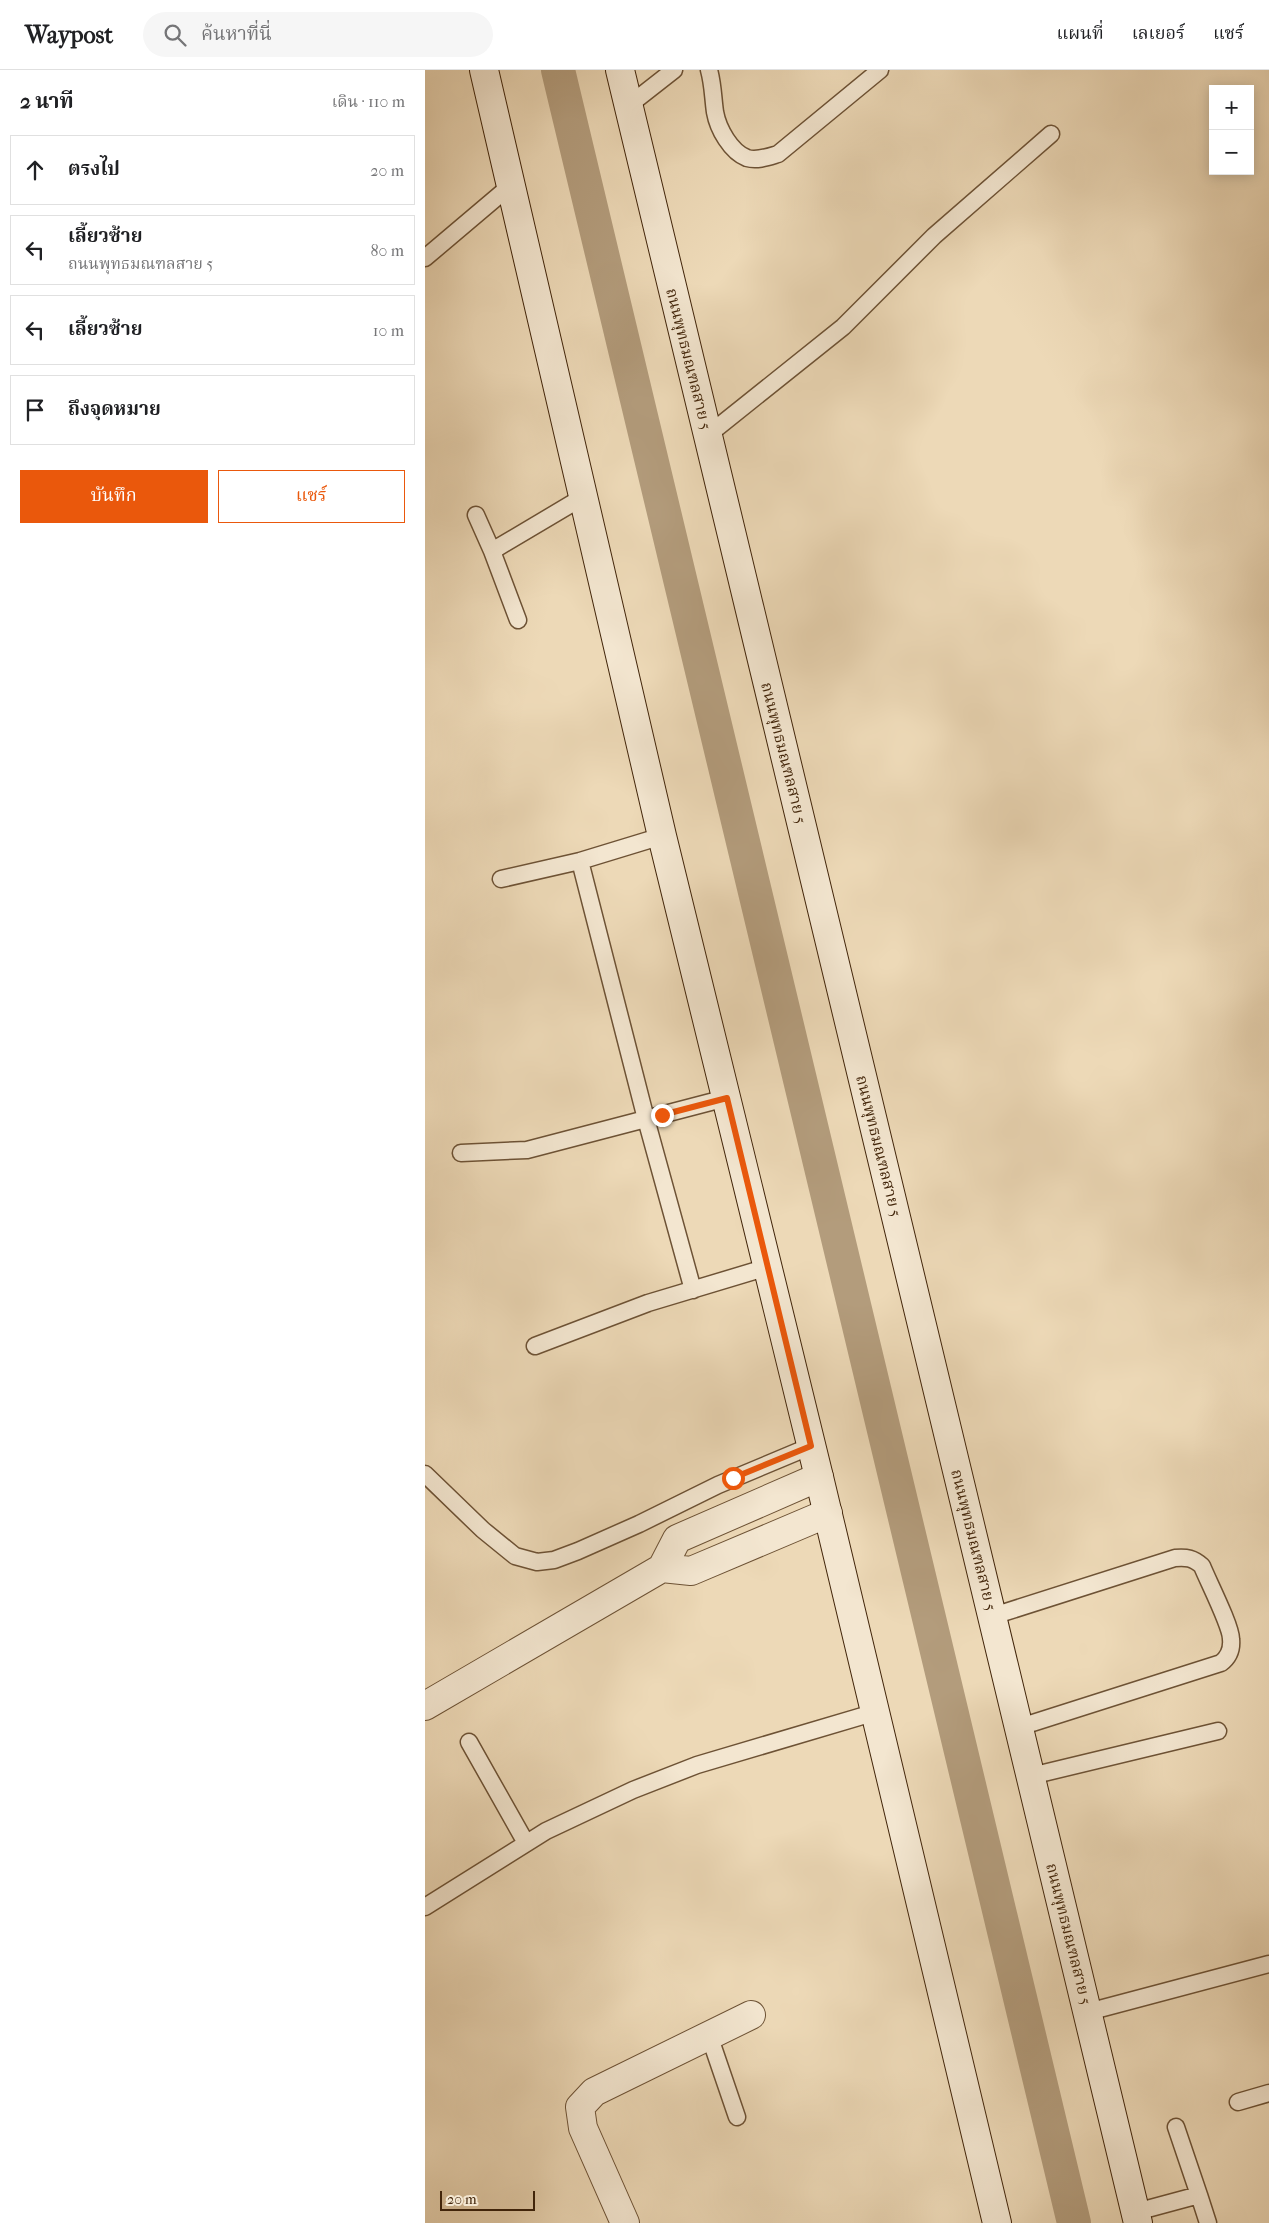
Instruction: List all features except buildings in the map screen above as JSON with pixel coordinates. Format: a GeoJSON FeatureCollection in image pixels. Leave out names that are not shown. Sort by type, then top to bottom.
{"type":"FeatureCollection","features":[{"type":"Feature","properties":{"kind":"main road"},"geometry":{"type":"LineString","coordinates":[[484,70],[662,836],[828,1513],[997,2223]]}},
{"type":"Feature","properties":{"kind":"main road","name":"ถนนพุทธมณฑลสาย 5"},"geometry":{"type":"LineString","coordinates":[[620,70],[1137,2218]]}},
{"type":"Feature","properties":{"kind":"main road"},"geometry":{"type":"LineString","coordinates":[[425,1706],[662,1568],[677,1539],[819,1477]]}},
{"type":"Feature","properties":{"kind":"main road"},"geometry":{"type":"LineString","coordinates":[[662,1568],[691,1571],[828,1513]]}},
{"type":"Feature","properties":{"kind":"main road"},"geometry":{"type":"LineString","coordinates":[[625,2223],[583,2128],[579,2106],[594,2092],[751,2015]]}},
{"type":"Feature","properties":{"kind":"lane"},"geometry":{"type":"LineString","coordinates":[[628,106],[674,70]]}},
{"type":"Feature","properties":{"kind":"lane"},"geometry":{"type":"LineString","coordinates":[[709,70],[715,95],[715,113],[721,131],[738,153],[749,158],[763,158],[777,154],[880,70]]}},
{"type":"Feature","properties":{"kind":"lane"},"geometry":{"type":"LineString","coordinates":[[708,435],[843,327],[935,236],[1051,134]]}},
{"type":"Feature","properties":{"kind":"lane"},"geometry":{"type":"LineString","coordinates":[[425,258],[510,186]]}},
{"type":"Feature","properties":{"kind":"lane"},"geometry":{"type":"LineString","coordinates":[[492,551],[583,497]]}},
{"type":"Feature","properties":{"kind":"lane"},"geometry":{"type":"LineString","coordinates":[[476,515],[518,620]]}},
{"type":"Feature","properties":{"kind":"lane"},"geometry":{"type":"LineString","coordinates":[[501,879],[580,861],[662,836]]}},
{"type":"Feature","properties":{"kind":"lane"},"geometry":{"type":"LineString","coordinates":[[580,861],[646,1119],[693,1290]]}},
{"type":"Feature","properties":{"kind":"lane"},"geometry":{"type":"LineString","coordinates":[[461,1153],[527,1150],[727,1098]]}},
{"type":"Feature","properties":{"kind":"lane"},"geometry":{"type":"LineString","coordinates":[[535,1346],[619,1313],[768,1268]]}},
{"type":"Feature","properties":{"kind":"lane"},"geometry":{"type":"LineString","coordinates":[[425,1474],[483,1530],[515,1556],[537,1562],[555,1560],[579,1551],[639,1524],[718,1484],[811,1446]]}},
{"type":"Feature","properties":{"kind":"lane"},"geometry":{"type":"LineString","coordinates":[[993,1616],[1175,1558],[1185,1557],[1195,1560],[1202,1566],[1231,1637],[1231,1650],[1226,1659],[1221,1663],[1020,1727]]}},
{"type":"Feature","properties":{"kind":"lane"},"geometry":{"type":"LineString","coordinates":[[425,1906],[546,1831],[624,1794],[697,1765],[876,1712]]}},
{"type":"Feature","properties":{"kind":"lane"},"geometry":{"type":"LineString","coordinates":[[1031,1776],[1218,1731]]}},
{"type":"Feature","properties":{"kind":"lane"},"geometry":{"type":"LineString","coordinates":[[469,1742],[526,1843]]}},
{"type":"Feature","properties":{"kind":"lane"},"geometry":{"type":"LineString","coordinates":[[1088,2012],[1269,1964]]}},
{"type":"Feature","properties":{"kind":"lane"},"geometry":{"type":"LineString","coordinates":[[709,2035],[737,2116]]}},
{"type":"Feature","properties":{"kind":"lane"},"geometry":{"type":"LineString","coordinates":[[1238,2102],[1269,2093]]}},
{"type":"Feature","properties":{"kind":"lane"},"geometry":{"type":"LineString","coordinates":[[1176,2127],[1208,2223]]}},
{"type":"Feature","properties":{"kind":"lane"},"geometry":{"type":"LineString","coordinates":[[1137,2218],[1199,2196]]}},
{"type":"Feature","properties":{"kind":"waterway"},"geometry":{"type":"LineString","coordinates":[[558,70],[1074,2223]]}},
{"type":"Feature","properties":{"kind":"route"},"geometry":{"type":"LineString","coordinates":[[662,1115],[727,1098],[811,1446],[733,1478]]}}]}
